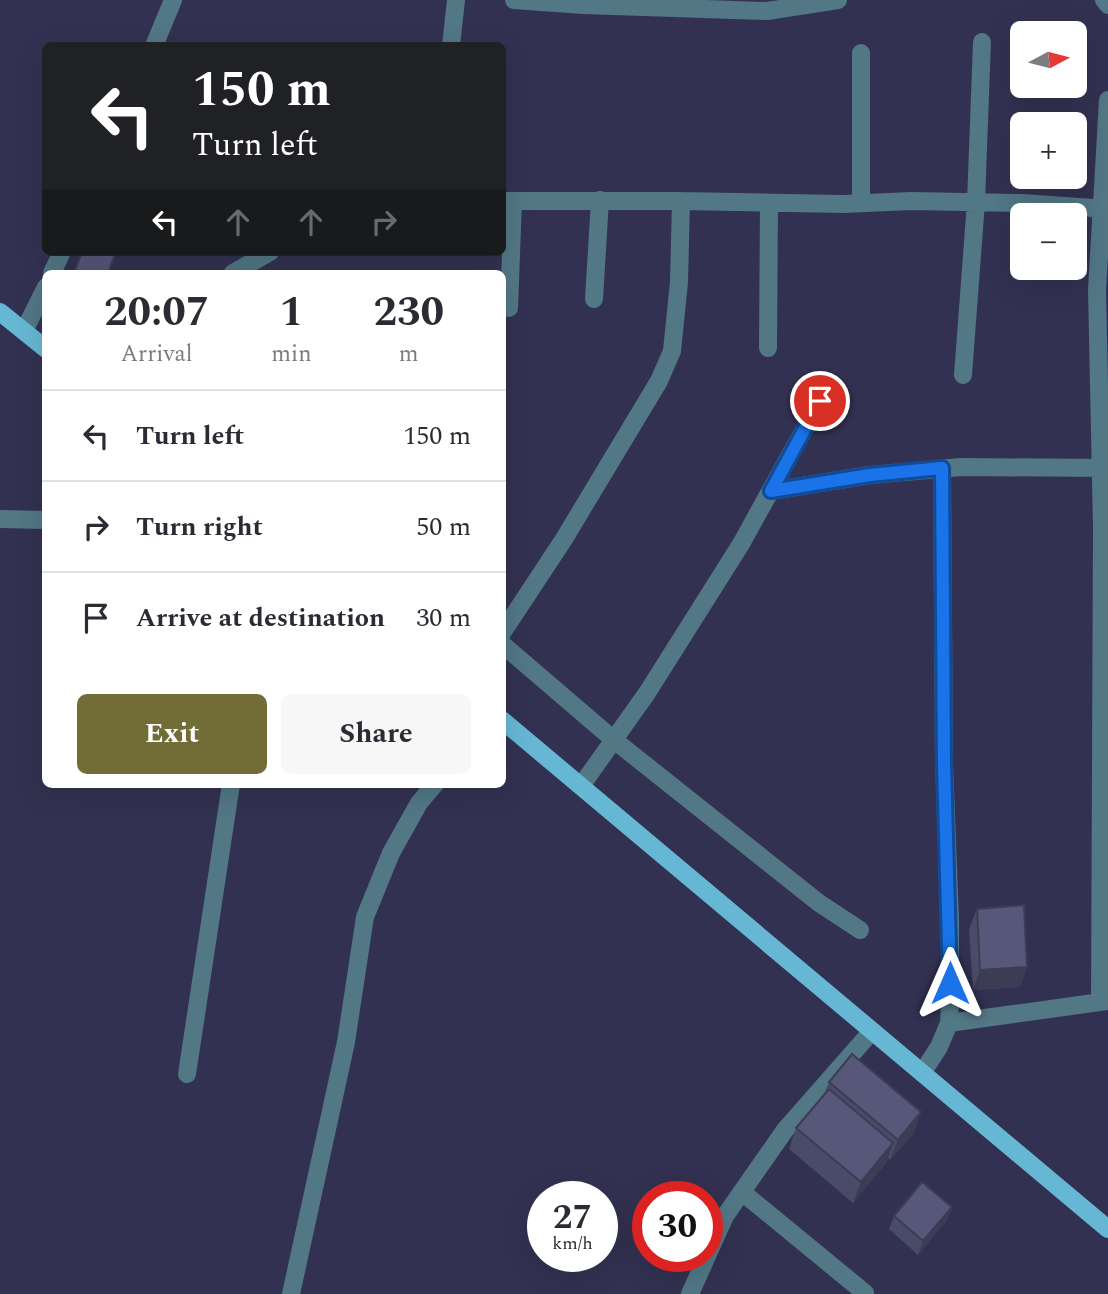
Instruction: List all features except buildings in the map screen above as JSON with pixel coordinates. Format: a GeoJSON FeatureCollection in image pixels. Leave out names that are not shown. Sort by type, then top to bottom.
{"type":"FeatureCollection","features":[{"type":"Feature","properties":{"kind":"main road"},"geometry":{"type":"LineString","coordinates":[[0,312],[42,346]]}},
{"type":"Feature","properties":{"kind":"main road"},"geometry":{"type":"LineString","coordinates":[[506,723],[1108,1229]]}},
{"type":"Feature","properties":{"kind":"street"},"geometry":{"type":"LineString","coordinates":[[156,42],[173,0]]}},
{"type":"Feature","properties":{"kind":"street"},"geometry":{"type":"LineString","coordinates":[[452,42],[457,0]]}},
{"type":"Feature","properties":{"kind":"street"},"geometry":{"type":"LineString","coordinates":[[514,0],[767,11],[838,0]]}},
{"type":"Feature","properties":{"kind":"street"},"geometry":{"type":"LineString","coordinates":[[1104,0],[1108,5]]}},
{"type":"Feature","properties":{"kind":"street"},"geometry":{"type":"LineString","coordinates":[[963,375],[976,202],[982,42]]}},
{"type":"Feature","properties":{"kind":"street"},"geometry":{"type":"LineString","coordinates":[[861,53],[861,203]]}},
{"type":"Feature","properties":{"kind":"street"},"geometry":{"type":"LineString","coordinates":[[949,1023],[1104,1001],[1104,468],[1097,290],[1105,209],[1108,100]]}},
{"type":"Feature","properties":{"kind":"street"},"geometry":{"type":"LineString","coordinates":[[594,299],[600,200]]}},
{"type":"Feature","properties":{"kind":"street"},"geometry":{"type":"LineString","coordinates":[[509,308],[508,201],[912,201],[1105,209]]}},
{"type":"Feature","properties":{"kind":"street"},"geometry":{"type":"LineString","coordinates":[[506,627],[564,539],[659,381],[672,351],[679,282],[681,201]]}},
{"type":"Feature","properties":{"kind":"street"},"geometry":{"type":"LineString","coordinates":[[768,348],[769,203]]}},
{"type":"Feature","properties":{"kind":"street"},"geometry":{"type":"LineString","coordinates":[[238,270],[263,256]]}},
{"type":"Feature","properties":{"kind":"street"},"geometry":{"type":"LineString","coordinates":[[24,331],[42,294]]}},
{"type":"Feature","properties":{"kind":"street"},"geometry":{"type":"LineString","coordinates":[[581,786],[654,682],[771,491],[820,401]]}},
{"type":"Feature","properties":{"kind":"street"},"geometry":{"type":"LineString","coordinates":[[771,491],[870,475],[942,468],[1104,468]]}},
{"type":"Feature","properties":{"kind":"street"},"geometry":{"type":"LineString","coordinates":[[922,1073],[939,1047],[949,1023],[950,920],[944,764],[942,468]]}},
{"type":"Feature","properties":{"kind":"street"},"geometry":{"type":"LineString","coordinates":[[0,519],[42,520]]}},
{"type":"Feature","properties":{"kind":"street"},"geometry":{"type":"LineString","coordinates":[[506,647],[614,740],[819,903],[860,930]]}},
{"type":"Feature","properties":{"kind":"street"},"geometry":{"type":"LineString","coordinates":[[187,1074],[231,788]]}},
{"type":"Feature","properties":{"kind":"street"},"geometry":{"type":"LineString","coordinates":[[291,1294],[346,1042],[365,917],[391,853],[419,803],[432,788]]}},
{"type":"Feature","properties":{"kind":"street"},"geometry":{"type":"LineString","coordinates":[[723,1220],[785,1130],[872,1031]]}},
{"type":"Feature","properties":{"kind":"street"},"geometry":{"type":"LineString","coordinates":[[741,1192],[865,1293]]}},
{"type":"Feature","properties":{"kind":"street"},"geometry":{"type":"LineString","coordinates":[[690,1294],[700,1272]]}},
{"type":"Feature","properties":{"kind":"route"},"geometry":{"type":"LineString","coordinates":[[820,401],[771,491],[870,475],[942,468],[944,764],[950,983]]}}]}
